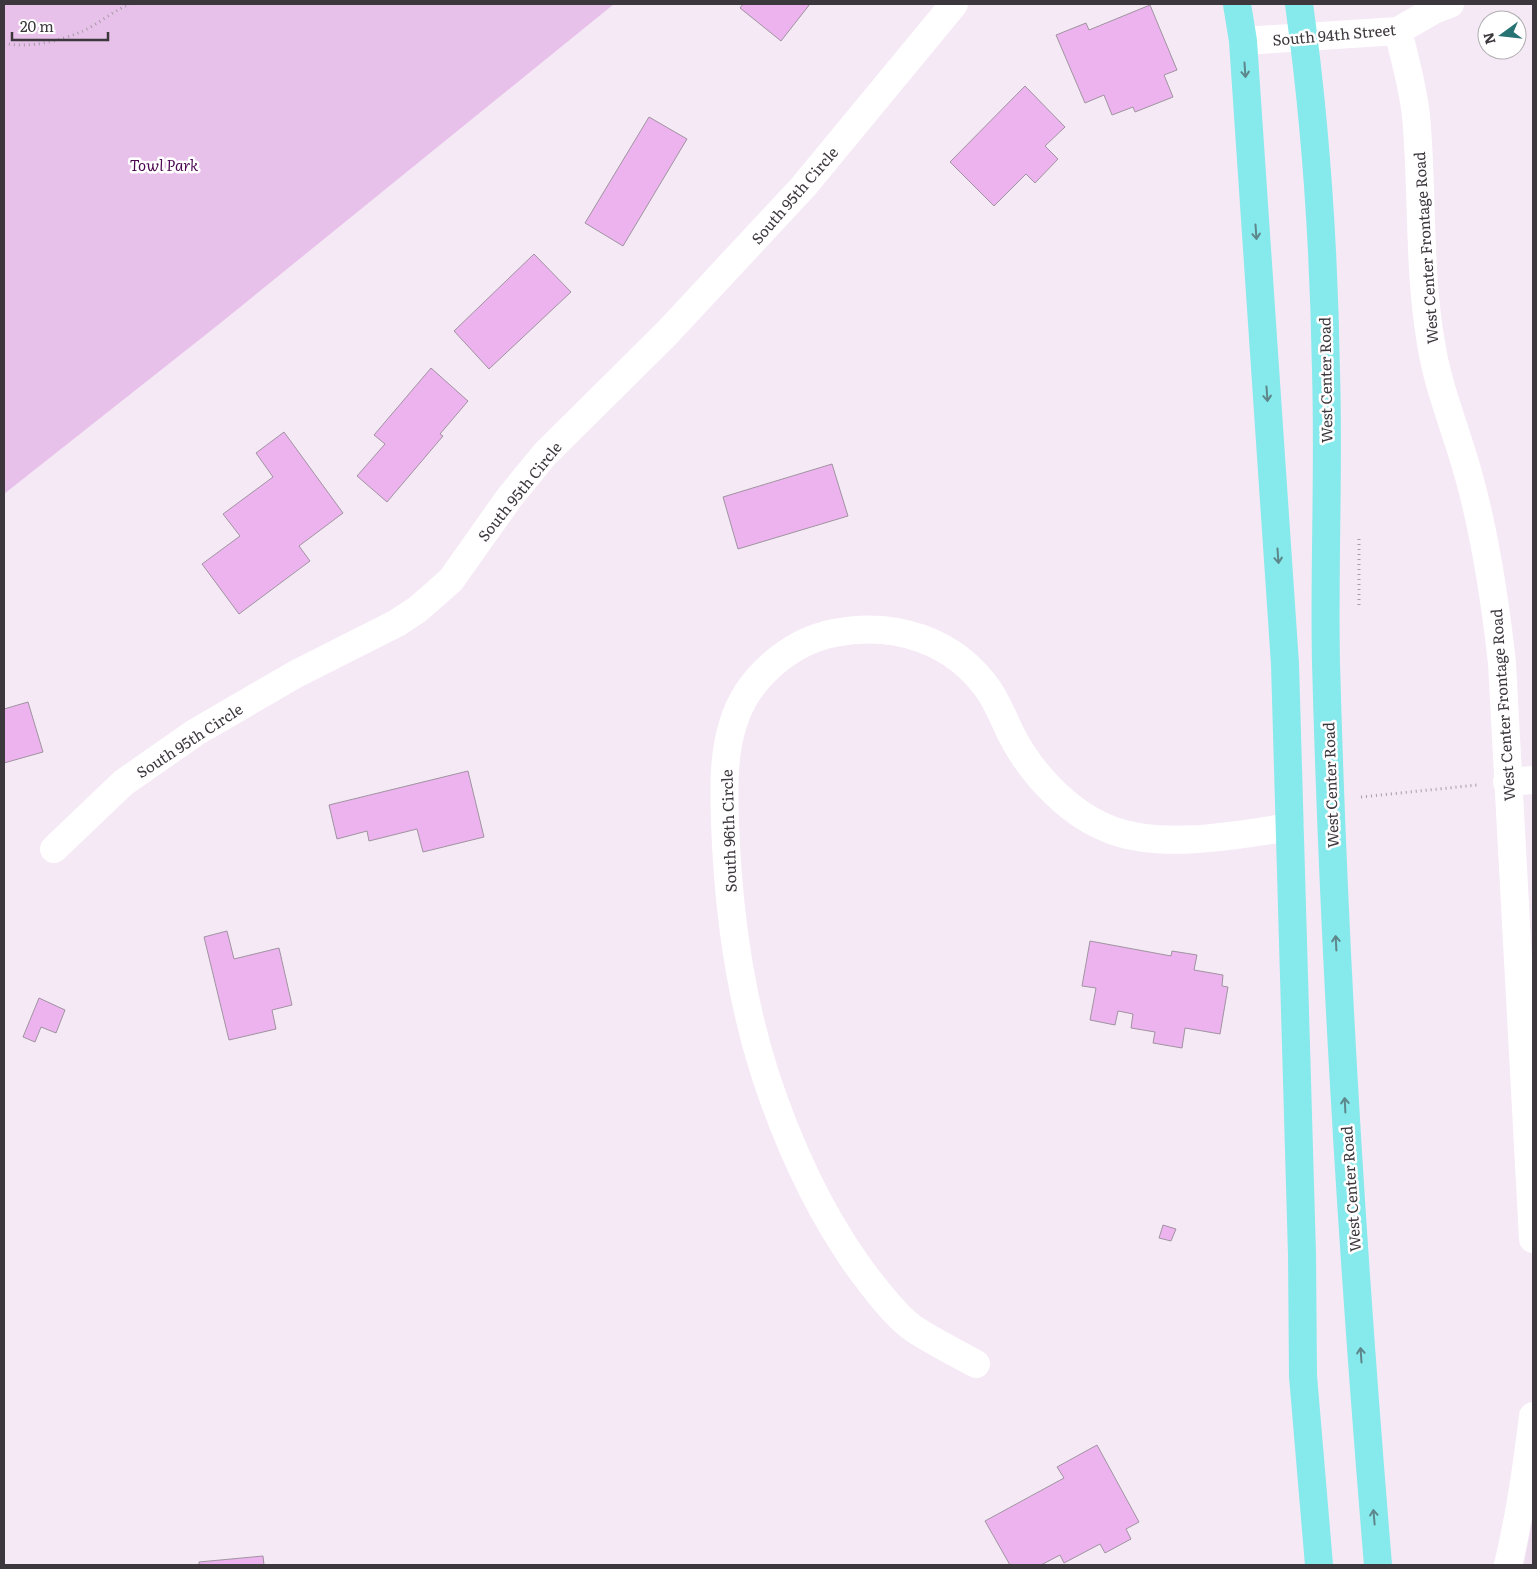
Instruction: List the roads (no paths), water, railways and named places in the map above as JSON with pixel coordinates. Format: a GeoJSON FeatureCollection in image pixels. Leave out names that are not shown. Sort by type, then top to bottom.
{"type":"FeatureCollection","features":[{"type":"Feature","properties":{"kind":"main road"},"geometry":{"type":"LineString","coordinates":[[1237,4],[1243,41],[1285,664],[1303,1376],[1319,1565]]}},
{"type":"Feature","properties":{"kind":"main road","name":"West Center Road"},"geometry":{"type":"LineString","coordinates":[[1299,4],[1316,157],[1323,267],[1326,355],[1326,656],[1335,925],[1363,1381],[1378,1565]]}},
{"type":"Feature","properties":{"kind":"street","name":"South 95th Circle"},"geometry":{"type":"LineString","coordinates":[[54,849],[123,783],[196,732],[296,674],[397,623],[418,609],[451,580],[509,498],[545,454],[667,333],[803,187],[954,4]]}},
{"type":"Feature","properties":{"kind":"street","name":"South 94th Street"},"geometry":{"type":"LineString","coordinates":[[1243,41],[1398,30],[1434,10],[1450,4]]}},
{"type":"Feature","properties":{"kind":"street","name":"West Center Frontage Road"},"geometry":{"type":"LineString","coordinates":[[1398,30],[1409,73],[1416,115],[1423,266],[1431,343],[1438,377],[1469,477],[1488,552],[1502,664],[1520,781],[1533,1239]]}},
{"type":"Feature","properties":{"kind":"street","name":"South 96th Circle"},"geometry":{"type":"LineString","coordinates":[[976,1364],[913,1328],[897,1314],[859,1268],[812,1188],[786,1131],[765,1073],[748,1010],[735,949],[726,856],[724,796],[726,754],[733,723],[742,702],[757,679],[782,656],[811,640],[832,633],[871,629],[905,633],[934,643],[957,656],[973,670],[992,694],[1014,739],[1035,773],[1073,809],[1113,831],[1146,839],[1177,840],[1290,827]]}},
{"type":"Feature","properties":{"kind":"street"},"geometry":{"type":"LineString","coordinates":[[1508,1565],[1519,1520],[1533,1416]]}},
{"type":"Feature","properties":{"kind":"park label","name":"Towl Park"},"geometry":{"type":"Point","coordinates":[164,164]}}]}
